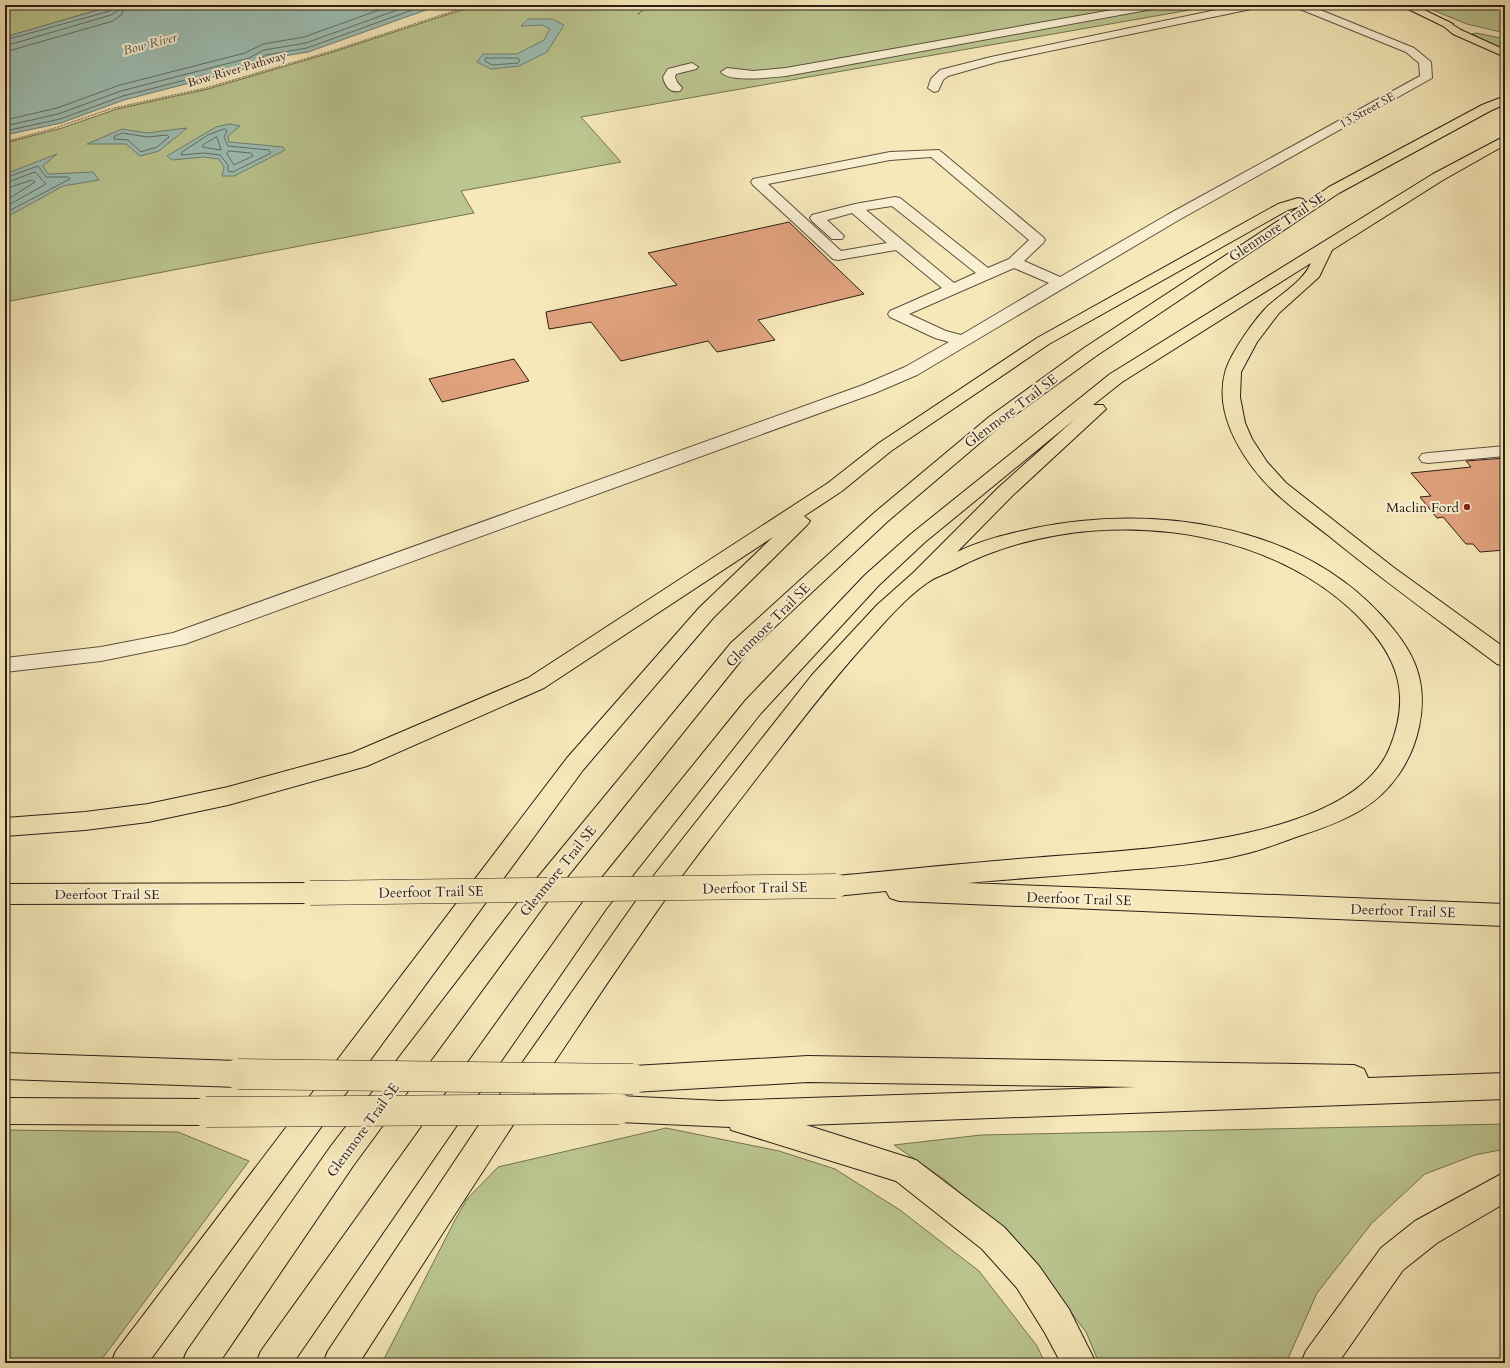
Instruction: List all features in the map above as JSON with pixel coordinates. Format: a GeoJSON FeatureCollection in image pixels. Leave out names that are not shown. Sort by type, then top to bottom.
{"type":"FeatureCollection","features":[{"type":"Feature","properties":{"kind":"main road"},"geometry":{"type":"LineString","coordinates":[[1405,5],[1447,24],[1484,32]]}},
{"type":"Feature","properties":{"kind":"main road"},"geometry":{"type":"LineString","coordinates":[[1447,24],[1457,32],[1505,54]]}},
{"type":"Feature","properties":{"kind":"main road"},"geometry":{"type":"LineString","coordinates":[[1486,108],[1498,93],[1505,88]]}},
{"type":"Feature","properties":{"kind":"main road","name":"Glenmore Trail SE"},"geometry":{"type":"LineString","coordinates":[[199,1363],[342,1156],[519,921],[739,648],[881,517],[995,421],[1090,352],[1334,190],[1486,108],[1505,100]]}},
{"type":"Feature","properties":{"kind":"main road"},"geometry":{"type":"LineString","coordinates":[[273,1363],[597,902],[753,707],[872,580],[918,538],[1041,436],[1116,378],[1438,177],[1505,140]]}},
{"type":"Feature","properties":{"kind":"main road"},"geometry":{"type":"LineString","coordinates":[[1438,177],[1464,172],[1496,160]]}},
{"type":"Feature","properties":{"kind":"main road"},"geometry":{"type":"LineString","coordinates":[[5,827],[85,821],[148,813],[228,796],[359,760],[536,683],[835,487],[885,447],[1043,341],[1283,207],[1334,190]]}},
{"type":"Feature","properties":{"kind":"main road"},"geometry":{"type":"LineString","coordinates":[[1325,248],[1314,274],[1273,310],[1249,341],[1233,372],[1231,397],[1236,423],[1243,439],[1260,465],[1279,487],[1386,572],[1505,659]]}},
{"type":"Feature","properties":{"kind":"main road"},"geometry":{"type":"LineString","coordinates":[[340,1363],[499,1120],[664,881],[820,680],[884,610],[920,578],[1005,492],[1105,402],[1116,378]]}},
{"type":"Feature","properties":{"kind":"main road"},"geometry":{"type":"LineString","coordinates":[[128,1363],[575,764],[706,613],[835,487]]}},
{"type":"Feature","properties":{"kind":"main road"},"geometry":{"type":"LineString","coordinates":[[836,886],[975,872],[1115,861],[1240,846],[1306,825],[1352,804],[1381,783],[1394,764],[1402,747],[1407,731],[1411,707],[1412,686],[1394,645],[1379,626],[1330,582],[1285,557],[1251,544],[1207,532],[1170,527],[1132,524],[1084,527],[1030,535],[987,547],[920,578]]}},
{"type":"Feature","properties":{"kind":"main road","name":"Deerfoot Trail SE"},"geometry":{"type":"LineString","coordinates":[[5,894],[310,893],[836,886],[910,892],[1505,914]]}},
{"type":"Feature","properties":{"kind":"main road"},"geometry":{"type":"LineString","coordinates":[[5,1066],[238,1074],[633,1079],[808,1069],[1438,1079],[1505,1082]]}},
{"type":"Feature","properties":{"kind":"main road"},"geometry":{"type":"LineString","coordinates":[[5,1111],[206,1112],[619,1109],[720,1114],[914,1109],[1505,1086]]}},
{"type":"Feature","properties":{"kind":"main road"},"geometry":{"type":"LineString","coordinates":[[720,1114],[834,1147],[905,1170],[993,1238],[1028,1277],[1057,1321],[1079,1363]]}},
{"type":"Feature","properties":{"kind":"main road"},"geometry":{"type":"LineString","coordinates":[[1318,1363],[1392,1259],[1426,1232],[1505,1187]]}},
{"type":"Feature","properties":{"kind":"main road"},"geometry":{"type":"LineString","coordinates":[[353,1363],[365,1326]]}},
{"type":"Feature","properties":{"kind":"lane"},"geometry":{"type":"LineString","coordinates":[[726,72],[754,74],[786,72],[1158,5]]}},
{"type":"Feature","properties":{"kind":"lane"},"geometry":{"type":"LineString","coordinates":[[934,88],[937,79],[944,73],[995,59],[1256,5]]}},
{"type":"Feature","properties":{"kind":"lane","name":"13 Street SE"},"geometry":{"type":"LineString","coordinates":[[1061,282],[1172,218],[1426,78],[1425,62],[1410,50],[1299,5]]}},
{"type":"Feature","properties":{"kind":"lane"},"geometry":{"type":"LineString","coordinates":[[676,88],[671,84],[669,77],[672,72],[692,66]]}},
{"type":"Feature","properties":{"kind":"lane"},"geometry":{"type":"LineString","coordinates":[[898,245],[838,256],[758,182],[890,156],[934,153],[1038,240],[1014,262],[896,314],[940,335],[962,340]]}},
{"type":"Feature","properties":{"kind":"lane"},"geometry":{"type":"LineString","coordinates":[[856,253],[817,218],[855,208],[895,202],[987,274]]}},
{"type":"Feature","properties":{"kind":"lane"},"geometry":{"type":"LineString","coordinates":[[855,208],[952,290]]}},
{"type":"Feature","properties":{"kind":"lane"},"geometry":{"type":"LineString","coordinates":[[1014,262],[1061,282]]}},
{"type":"Feature","properties":{"kind":"lane"},"geometry":{"type":"LineString","coordinates":[[5,665],[101,654],[177,639],[869,389],[911,372],[962,340],[1061,282]]}},
{"type":"Feature","properties":{"kind":"lane"},"geometry":{"type":"LineString","coordinates":[[1428,458],[1505,451]]}},
{"type":"Feature","properties":{"kind":"path","name":"Bow River Pathway"},"geometry":{"type":"LineString","coordinates":[[5,142],[55,128],[110,109],[206,88],[332,51],[472,5]]}},
{"type":"Feature","properties":{"kind":"path"},"geometry":{"type":"LineString","coordinates":[[638,14],[649,5]]}},
{"type":"Feature","properties":{"kind":"green space"},"geometry":{"type":"Polygon","coordinates":[[[5,5],[115,5],[5,37],[5,5]]]}},
{"type":"Feature","properties":{"kind":"green space"},"geometry":{"type":"Polygon","coordinates":[[[477,5],[1218,5],[581,117],[621,162],[461,191],[474,213],[5,302],[5,143],[62,128],[117,109],[208,89],[330,53],[477,5]]]}},
{"type":"Feature","properties":{"kind":"green space"},"geometry":{"type":"Polygon","coordinates":[[[1420,5],[1505,5],[1505,33],[1467,24],[1420,5]]]}},
{"type":"Feature","properties":{"kind":"green space"},"geometry":{"type":"Polygon","coordinates":[[[1476,33],[1505,39],[1505,50],[1472,34],[1476,33]]]}},
{"type":"Feature","properties":{"kind":"green space"},"geometry":{"type":"Polygon","coordinates":[[[1505,1124],[1505,1149],[1475,1155],[1425,1174],[1372,1223],[1317,1293],[1286,1363],[1099,1363],[1086,1332],[1042,1274],[984,1213],[945,1180],[894,1145],[981,1135],[1505,1124]]]}},
{"type":"Feature","properties":{"kind":"green space"},"geometry":{"type":"Polygon","coordinates":[[[666,1128],[779,1151],[835,1169],[900,1210],[979,1271],[1037,1346],[1045,1363],[382,1363],[467,1199],[498,1167],[666,1128]]]}},
{"type":"Feature","properties":{"kind":"green space"},"geometry":{"type":"Polygon","coordinates":[[[5,1130],[178,1132],[249,1161],[99,1363],[5,1363],[5,1130]]]}},
{"type":"Feature","properties":{"kind":"water","name":"Bow River"},"geometry":{"type":"Polygon","coordinates":[[[115,5],[440,5],[308,52],[266,59],[257,63],[255,66],[124,100],[61,123],[5,135],[5,37],[115,5]]]}},
{"type":"Feature","properties":{"kind":"water"},"geometry":{"type":"Polygon","coordinates":[[[528,19],[552,19],[564,25],[547,52],[519,66],[491,69],[477,62],[483,54],[517,54],[544,40],[550,29],[542,25],[521,26],[528,19]]]}},
{"type":"Feature","properties":{"kind":"water"},"geometry":{"type":"Polygon","coordinates":[[[229,124],[240,126],[228,136],[229,142],[283,147],[285,150],[234,176],[222,176],[224,167],[219,159],[203,157],[172,160],[167,156],[216,127],[229,124]]]}},
{"type":"Feature","properties":{"kind":"water"},"geometry":{"type":"Polygon","coordinates":[[[187,128],[159,151],[140,156],[126,144],[87,144],[122,129],[147,133],[187,128]]]}},
{"type":"Feature","properties":{"kind":"water"},"geometry":{"type":"Polygon","coordinates":[[[57,154],[43,166],[48,174],[93,172],[99,180],[63,186],[5,218],[5,174],[57,154]]]}},
{"type":"Feature","properties":{"kind":"building"},"geometry":{"type":"Polygon","coordinates":[[[789,222],[864,294],[758,320],[775,340],[717,352],[708,341],[621,361],[591,322],[549,329],[546,312],[677,285],[648,253],[789,222]]]}},
{"type":"Feature","properties":{"kind":"building"},"geometry":{"type":"Polygon","coordinates":[[[514,359],[529,381],[442,402],[429,379],[514,359]]]}},
{"type":"Feature","properties":{"kind":"building","name":"Maclin Ford"},"geometry":{"type":"Polygon","coordinates":[[[1505,458],[1505,550],[1480,552],[1473,544],[1466,544],[1443,517],[1437,518],[1420,497],[1431,496],[1411,473],[1471,467],[1466,461],[1505,458]]]}},
{"type":"Feature","properties":{"kind":"place","name":"Maclin Ford"},"geometry":{"type":"Point","coordinates":[1467,507]}}]}
